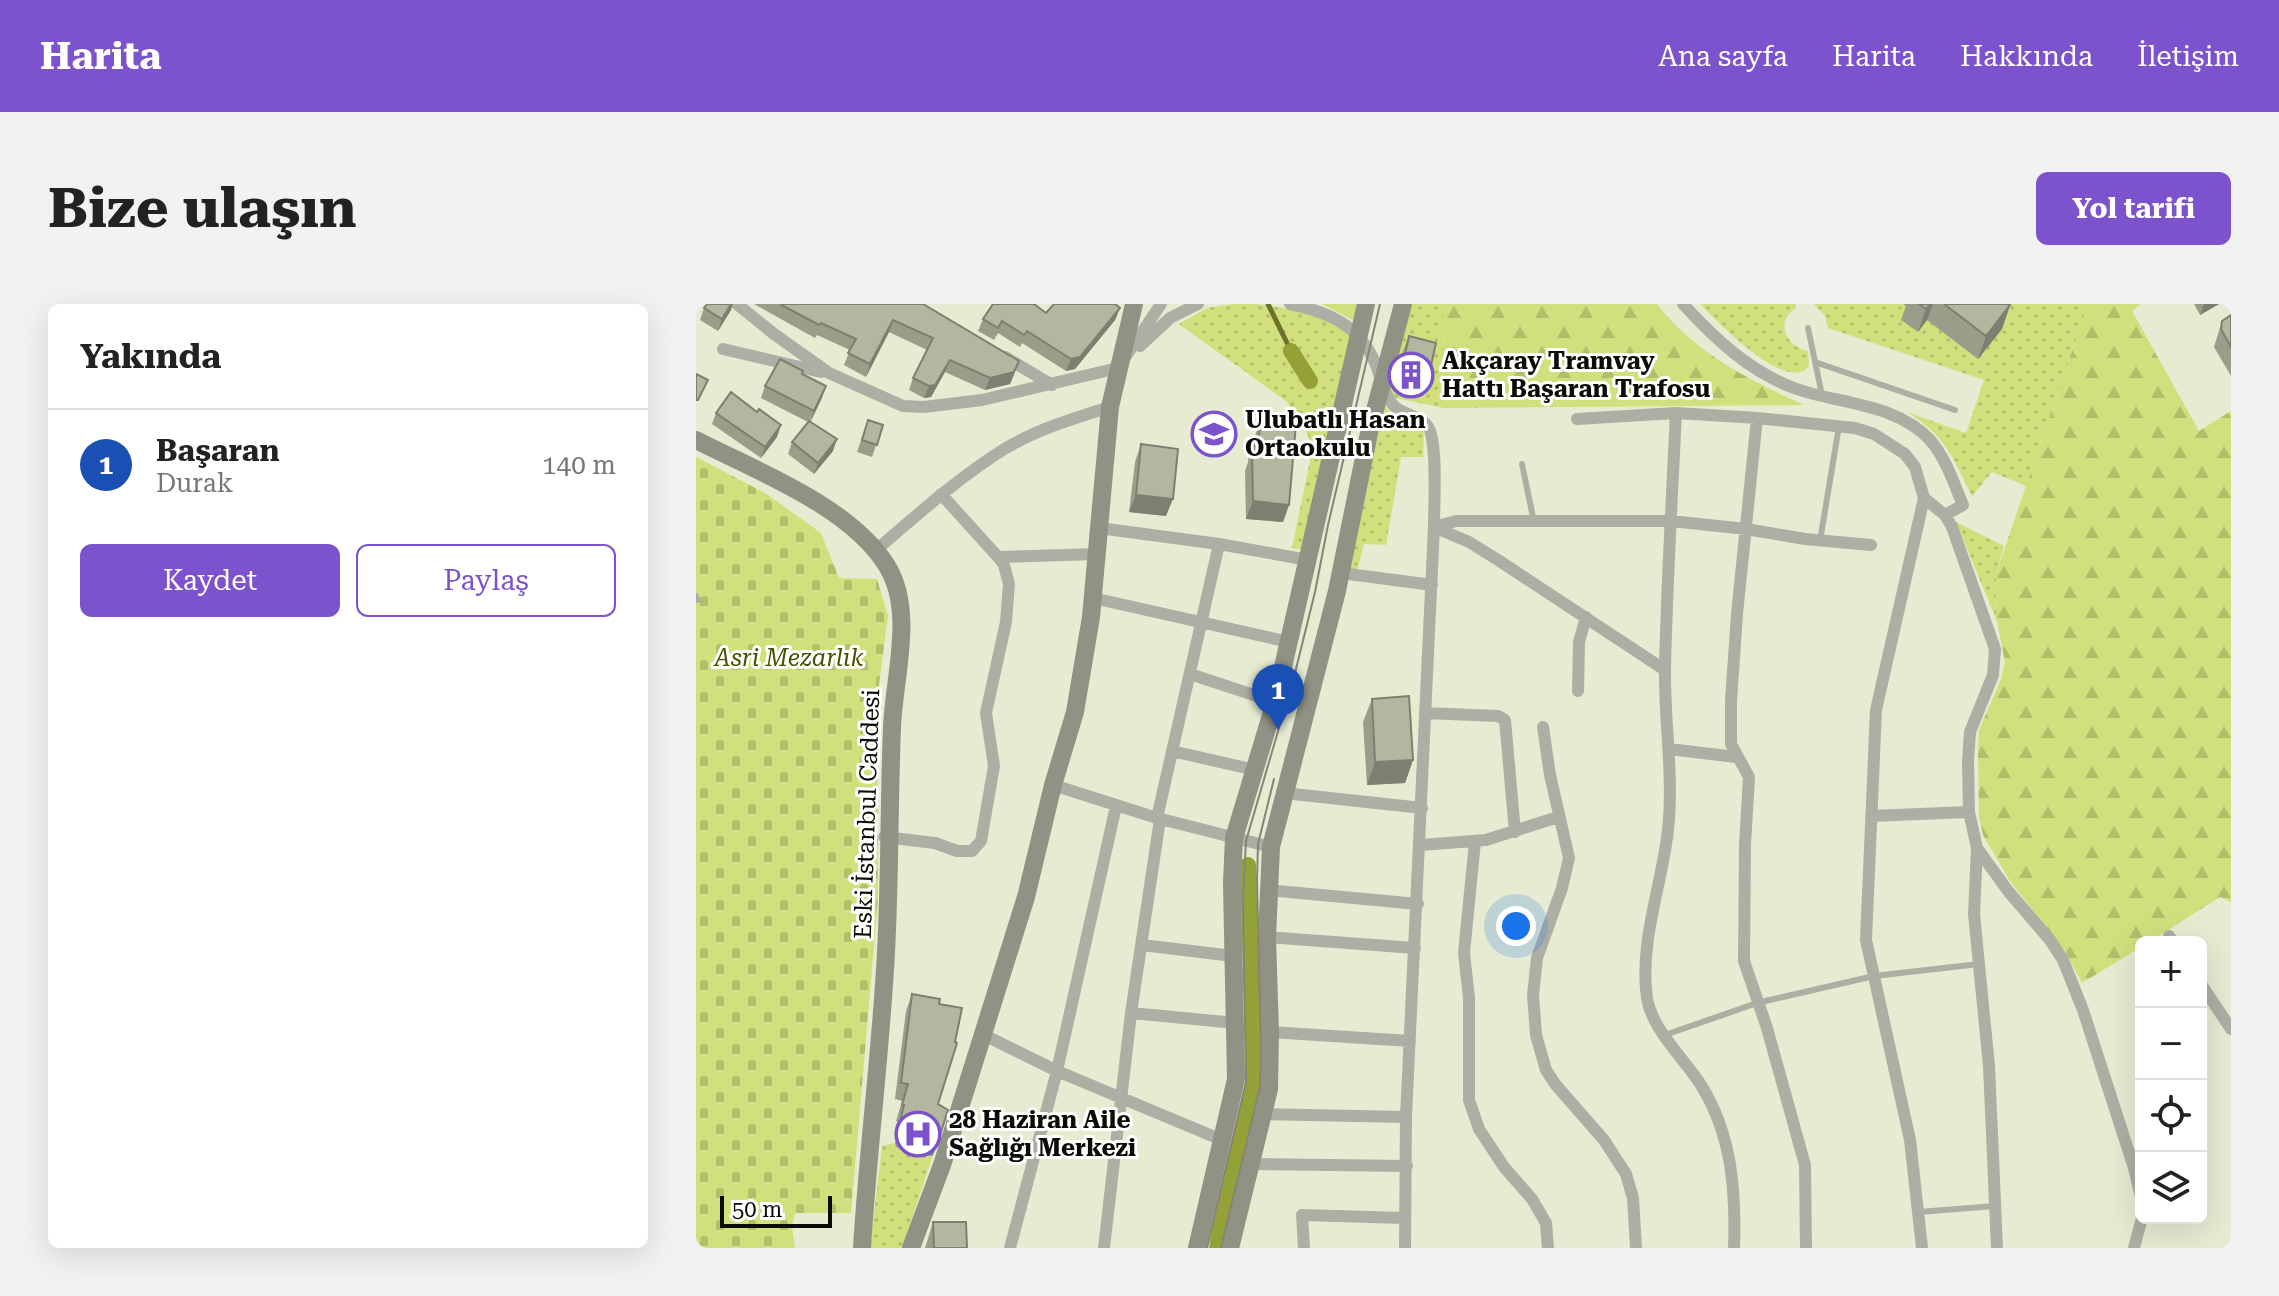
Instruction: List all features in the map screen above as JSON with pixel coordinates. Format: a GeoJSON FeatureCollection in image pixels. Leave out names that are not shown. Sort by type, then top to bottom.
{"type":"FeatureCollection","features":[{"type":"Feature","properties":{"kind":"main road"},"geometry":{"type":"LineString","coordinates":[[1197,1248],[1236,1079],[1233,956],[1252,843],[1255,770],[1275,702],[1366,304]]}},
{"type":"Feature","properties":{"kind":"main road"},"geometry":{"type":"LineString","coordinates":[[1252,843],[1284,793],[1341,573],[1382,382],[1403,304]]}},
{"type":"Feature","properties":{"kind":"main road"},"geometry":{"type":"LineString","coordinates":[[911,1248],[942,1165],[1026,897],[1080,690],[1093,598],[1110,407],[1131,306]]}},
{"type":"Feature","properties":{"kind":"main road","name":"Eski İstanbul Caddesi"},"geometry":{"type":"LineString","coordinates":[[696,440],[823,508],[861,536],[893,579],[899,605],[887,838],[884,985],[862,1248]]}},
{"type":"Feature","properties":{"kind":"main road","name":"Eski İstanbul Caddesi"},"geometry":{"type":"LineString","coordinates":[[696,449],[819,516],[868,558],[886,583],[893,616],[885,733],[887,838],[855,1248]]}},
{"type":"Feature","properties":{"kind":"main road"},"geometry":{"type":"LineString","coordinates":[[1230,1248],[1269,1089],[1268,890],[1252,843]]}},
{"type":"Feature","properties":{"kind":"street"},"geometry":{"type":"LineString","coordinates":[[737,304],[829,373],[885,399],[915,407],[982,400],[1119,366],[1170,318],[1198,304]]}},
{"type":"Feature","properties":{"kind":"street"},"geometry":{"type":"LineString","coordinates":[[1119,366],[1161,304]]}},
{"type":"Feature","properties":{"kind":"street"},"geometry":{"type":"LineString","coordinates":[[1290,304],[1328,315],[1344,322],[1357,333],[1372,356],[1389,400],[1398,410],[1422,421],[1432,436],[1434,527],[1406,1117],[1405,1248]]}},
{"type":"Feature","properties":{"kind":"street"},"geometry":{"type":"LineString","coordinates":[[1683,304],[1723,345],[1746,362],[1794,388],[1904,420],[1930,439],[1946,464],[1963,505],[1945,515]]}},
{"type":"Feature","properties":{"kind":"street"},"geometry":{"type":"LineString","coordinates":[[987,347],[1052,385]]}},
{"type":"Feature","properties":{"kind":"street"},"geometry":{"type":"LineString","coordinates":[[723,349],[829,373]]}},
{"type":"Feature","properties":{"kind":"street"},"geometry":{"type":"LineString","coordinates":[[875,551],[941,494],[1007,448],[1065,421],[1110,407]]}},
{"type":"Feature","properties":{"kind":"street"},"geometry":{"type":"LineString","coordinates":[[1676,413],[1665,670],[1669,749],[1668,829],[1651,917],[1646,987],[1651,1010],[1699,1082],[1719,1121],[1734,1185],[1734,1248]]}},
{"type":"Feature","properties":{"kind":"street"},"geometry":{"type":"LineString","coordinates":[[1577,419],[1676,413],[1839,426],[1874,434],[1905,454],[1915,467],[1924,498],[1876,710],[1866,940],[1910,1140],[1922,1248]]}},
{"type":"Feature","properties":{"kind":"street"},"geometry":{"type":"LineString","coordinates":[[1757,418],[1731,701],[1731,744],[1749,777],[1743,947],[1747,972],[1767,1028],[1805,1165],[1806,1248]]}},
{"type":"Feature","properties":{"kind":"street"},"geometry":{"type":"LineString","coordinates":[[887,838],[972,851],[981,841],[994,766],[986,713],[1009,604],[1007,574],[998,557],[941,494]]}},
{"type":"Feature","properties":{"kind":"street"},"geometry":{"type":"LineString","coordinates":[[1924,498],[1945,515],[1952,527],[1995,649],[1993,675],[1970,732],[1969,812],[1977,848],[1974,914],[1989,1066],[1997,1248]]}},
{"type":"Feature","properties":{"kind":"street"},"geometry":{"type":"LineString","coordinates":[[1434,527],[1456,521],[1671,521],[1871,545]]}},
{"type":"Feature","properties":{"kind":"street"},"geometry":{"type":"LineString","coordinates":[[1434,527],[1469,542],[1665,670]]}},
{"type":"Feature","properties":{"kind":"street"},"geometry":{"type":"LineString","coordinates":[[1099,528],[1308,560]]}},
{"type":"Feature","properties":{"kind":"street"},"geometry":{"type":"LineString","coordinates":[[1104,1248],[1131,1013],[1158,818],[1219,544]]}},
{"type":"Feature","properties":{"kind":"street"},"geometry":{"type":"LineString","coordinates":[[998,557],[1097,554]]}},
{"type":"Feature","properties":{"kind":"street"},"geometry":{"type":"LineString","coordinates":[[1341,573],[1432,585]]}},
{"type":"Feature","properties":{"kind":"street"},"geometry":{"type":"LineString","coordinates":[[1093,598],[1289,642]]}},
{"type":"Feature","properties":{"kind":"street"},"geometry":{"type":"LineString","coordinates":[[1578,691],[1579,642],[1586,617]]}},
{"type":"Feature","properties":{"kind":"street"},"geometry":{"type":"LineString","coordinates":[[1190,674],[1275,702]]}},
{"type":"Feature","properties":{"kind":"street"},"geometry":{"type":"LineString","coordinates":[[1425,713],[1498,716],[1505,720],[1515,832]]}},
{"type":"Feature","properties":{"kind":"street"},"geometry":{"type":"LineString","coordinates":[[1543,727],[1568,864],[1537,958],[1533,995],[1536,1035],[1546,1070],[1604,1140],[1631,1185],[1636,1248]]}},
{"type":"Feature","properties":{"kind":"street"},"geometry":{"type":"LineString","coordinates":[[1669,749],[1736,757]]}},
{"type":"Feature","properties":{"kind":"street"},"geometry":{"type":"LineString","coordinates":[[1172,751],[1255,770]]}},
{"type":"Feature","properties":{"kind":"street"},"geometry":{"type":"LineString","coordinates":[[1053,785],[1116,806],[1252,843]]}},
{"type":"Feature","properties":{"kind":"street"},"geometry":{"type":"LineString","coordinates":[[1284,793],[1422,808]]}},
{"type":"Feature","properties":{"kind":"street"},"geometry":{"type":"LineString","coordinates":[[1010,1248],[1057,1071],[1116,806]]}},
{"type":"Feature","properties":{"kind":"street"},"geometry":{"type":"LineString","coordinates":[[1871,816],[1969,812]]}},
{"type":"Feature","properties":{"kind":"street"},"geometry":{"type":"LineString","coordinates":[[1420,845],[1475,842],[1558,817]]}},
{"type":"Feature","properties":{"kind":"street"},"geometry":{"type":"LineString","coordinates":[[1475,842],[1464,953],[1469,998],[1469,1100],[1479,1129],[1546,1223],[1548,1248]]}},
{"type":"Feature","properties":{"kind":"street"},"geometry":{"type":"LineString","coordinates":[[1977,848],[2063,960],[2083,1010],[2135,1172]]}},
{"type":"Feature","properties":{"kind":"street"},"geometry":{"type":"LineString","coordinates":[[1268,890],[1418,904]]}},
{"type":"Feature","properties":{"kind":"street"},"geometry":{"type":"LineString","coordinates":[[1267,937],[1415,948]]}},
{"type":"Feature","properties":{"kind":"street"},"geometry":{"type":"LineString","coordinates":[[1142,945],[1233,956]]}},
{"type":"Feature","properties":{"kind":"street"},"geometry":{"type":"LineString","coordinates":[[2207,993],[2231,1029]]}},
{"type":"Feature","properties":{"kind":"street"},"geometry":{"type":"LineString","coordinates":[[1131,1013],[1236,1023]]}},
{"type":"Feature","properties":{"kind":"street"},"geometry":{"type":"LineString","coordinates":[[1270,1032],[1410,1041]]}},
{"type":"Feature","properties":{"kind":"street"},"geometry":{"type":"LineString","coordinates":[[982,1034],[1057,1071],[1222,1140]]}},
{"type":"Feature","properties":{"kind":"street"},"geometry":{"type":"LineString","coordinates":[[1264,1114],[1406,1117]]}},
{"type":"Feature","properties":{"kind":"street"},"geometry":{"type":"LineString","coordinates":[[1249,1164],[1407,1166]]}},
{"type":"Feature","properties":{"kind":"street"},"geometry":{"type":"LineString","coordinates":[[1304,1248],[1302,1215],[1405,1218]]}},
{"type":"Feature","properties":{"kind":"street"},"geometry":{"type":"LineString","coordinates":[[2134,1248],[2140,1224]]}},
{"type":"Feature","properties":{"kind":"lane"},"geometry":{"type":"LineString","coordinates":[[1808,328],[1822,396]]}},
{"type":"Feature","properties":{"kind":"lane"},"geometry":{"type":"LineString","coordinates":[[1815,362],[1955,410]]}},
{"type":"Feature","properties":{"kind":"lane"},"geometry":{"type":"LineString","coordinates":[[1820,541],[1839,426]]}},
{"type":"Feature","properties":{"kind":"lane"},"geometry":{"type":"LineString","coordinates":[[1522,464],[1534,522]]}},
{"type":"Feature","properties":{"kind":"lane"},"geometry":{"type":"LineString","coordinates":[[1665,1035],[1757,1003],[1874,976],[1979,964]]}},
{"type":"Feature","properties":{"kind":"lane"},"geometry":{"type":"LineString","coordinates":[[1919,1212],[1997,1206]]}},
{"type":"Feature","properties":{"kind":"green space"},"geometry":{"type":"Polygon","coordinates":[[[1233,304],[1306,311],[1352,333],[1307,550],[1292,548],[1310,461],[1310,441],[1304,427],[1286,401],[1179,324],[1207,308],[1233,304]]]}},
{"type":"Feature","properties":{"kind":"green space"},"geometry":{"type":"Polygon","coordinates":[[[1322,304],[1357,304],[1353,320],[1322,304]]]}},
{"type":"Feature","properties":{"kind":"green space"},"geometry":{"type":"Polygon","coordinates":[[[1408,304],[1443,304],[1444,408],[1395,398],[1385,382],[1408,304]]]}},
{"type":"Feature","properties":{"kind":"green space"},"geometry":{"type":"Polygon","coordinates":[[[1443,304],[1657,304],[1688,337],[1724,364],[1804,405],[1444,408],[1443,304]]]}},
{"type":"Feature","properties":{"kind":"green space"},"geometry":{"type":"Polygon","coordinates":[[[1700,304],[1796,304],[1784,326],[1789,339],[1808,351],[1809,366],[1799,372],[1785,371],[1769,363],[1752,352],[1700,304]]]}},
{"type":"Feature","properties":{"kind":"green space"},"geometry":{"type":"Polygon","coordinates":[[[1814,304],[2088,304],[2026,486],[1992,472],[1972,496],[1953,458],[1939,439],[1907,412],[1966,433],[1984,380],[1828,328],[1825,316],[1814,304]]]}},
{"type":"Feature","properties":{"kind":"green space"},"geometry":{"type":"Polygon","coordinates":[[[2088,304],[2141,304],[2132,311],[2199,431],[2231,411],[2231,902],[2220,897],[2158,936],[2135,936],[2135,951],[2082,983],[2066,953],[2010,881],[1983,835],[1979,817],[1979,730],[2005,662],[1997,621],[1996,574],[2088,304]]]}},
{"type":"Feature","properties":{"kind":"green space"},"geometry":{"type":"Polygon","coordinates":[[[1385,406],[1390,412],[1424,429],[1423,457],[1401,457],[1386,545],[1364,544],[1357,571],[1345,569],[1385,406]]]}},
{"type":"Feature","properties":{"kind":"green space","name":"Asri Mezarlık"},"geometry":{"type":"Polygon","coordinates":[[[696,457],[765,493],[821,533],[839,578],[877,579],[888,616],[877,699],[878,899],[851,1213],[795,1213],[792,1227],[795,1248],[696,1248],[696,457]]]}},
{"type":"Feature","properties":{"kind":"green space"},"geometry":{"type":"Polygon","coordinates":[[[1956,522],[2004,546],[1996,574],[1997,621],[1956,522]]]}},
{"type":"Feature","properties":{"kind":"green space"},"geometry":{"type":"Polygon","coordinates":[[[895,1143],[897,1147],[933,1155],[902,1248],[870,1248],[882,1146],[895,1143]]]}},
{"type":"Feature","properties":{"kind":"building"},"geometry":{"type":"Polygon","coordinates":[[[707,304],[731,304],[722,319],[704,308],[707,304]]]}},
{"type":"Feature","properties":{"kind":"building"},"geometry":{"type":"Polygon","coordinates":[[[780,304],[923,304],[1019,361],[1014,372],[990,378],[950,360],[935,385],[929,386],[913,378],[933,338],[893,320],[870,364],[848,353],[856,339],[821,323],[819,325],[780,304]]]}},
{"type":"Feature","properties":{"kind":"building"},"geometry":{"type":"Polygon","coordinates":[[[993,304],[1034,304],[1046,313],[1054,304],[1115,304],[1120,308],[1080,357],[1071,359],[1027,331],[1024,335],[1002,321],[998,328],[983,319],[993,304]]]}},
{"type":"Feature","properties":{"kind":"building"},"geometry":{"type":"Polygon","coordinates":[[[1944,304],[2008,304],[2010,305],[1986,336],[1944,304]]]}},
{"type":"Feature","properties":{"kind":"building"},"geometry":{"type":"Polygon","coordinates":[[[2231,315],[2231,347],[2221,329],[2222,321],[2231,315]]]}},
{"type":"Feature","properties":{"kind":"building"},"geometry":{"type":"Polygon","coordinates":[[[1409,336],[1436,343],[1428,379],[1401,373],[1409,336]]]}},
{"type":"Feature","properties":{"kind":"building"},"geometry":{"type":"Polygon","coordinates":[[[780,359],[826,386],[814,411],[765,386],[780,359]]]}},
{"type":"Feature","properties":{"kind":"building"},"geometry":{"type":"Polygon","coordinates":[[[696,374],[708,380],[698,400],[696,400],[696,374]]]}},
{"type":"Feature","properties":{"kind":"building"},"geometry":{"type":"Polygon","coordinates":[[[731,392],[781,425],[765,447],[716,413],[731,392]]]}},
{"type":"Feature","properties":{"kind":"building"},"geometry":{"type":"Polygon","coordinates":[[[868,420],[883,425],[877,445],[862,440],[868,420]]]}},
{"type":"Feature","properties":{"kind":"building"},"geometry":{"type":"Polygon","coordinates":[[[809,421],[837,439],[818,463],[792,442],[809,421]]]}},
{"type":"Feature","properties":{"kind":"building"},"geometry":{"type":"Polygon","coordinates":[[[1260,421],[1296,424],[1289,505],[1253,501],[1252,454],[1255,436],[1259,436],[1260,421]]]}},
{"type":"Feature","properties":{"kind":"building"},"geometry":{"type":"Polygon","coordinates":[[[1141,444],[1178,449],[1173,499],[1136,495],[1141,444]]]}},
{"type":"Feature","properties":{"kind":"building"},"geometry":{"type":"Polygon","coordinates":[[[1409,696],[1413,760],[1375,762],[1372,699],[1409,696]]]}},
{"type":"Feature","properties":{"kind":"building"},"geometry":{"type":"Polygon","coordinates":[[[912,994],[940,999],[939,1004],[962,1008],[957,1043],[938,1104],[948,1110],[939,1138],[935,1140],[902,1130],[901,1127],[904,1118],[901,1117],[902,1105],[908,1084],[901,1083],[912,994]]]}},
{"type":"Feature","properties":{"kind":"building"},"geometry":{"type":"Polygon","coordinates":[[[933,1222],[966,1222],[967,1248],[934,1248],[933,1222]]]}},
{"type":"Feature","properties":{"kind":"waterway"},"geometry":{"type":"LineString","coordinates":[[1268,304],[1291,351]]}},
{"type":"Feature","properties":{"kind":"waterway"},"geometry":{"type":"LineString","coordinates":[[1291,351],[1310,381]]}},
{"type":"Feature","properties":{"kind":"waterway"},"geometry":{"type":"LineString","coordinates":[[1217,1248],[1254,1081],[1248,865]]}},
{"type":"Feature","properties":{"kind":"tram line"},"geometry":{"type":"LineString","coordinates":[[1207,1248],[1246,1082],[1243,901],[1246,841],[1295,673],[1380,304]]}},
{"type":"Feature","properties":{"kind":"tram line"},"geometry":{"type":"LineString","coordinates":[[1221,1248],[1260,1087],[1258,844],[1274,779]]}},
{"type":"Feature","properties":{"kind":"place","name":"Akçaray Tramvay Hattı Başaran Trafosu"},"geometry":{"type":"Point","coordinates":[1411,375]}},
{"type":"Feature","properties":{"kind":"place","name":"Ulubatlı Hasan Ortaokulu"},"geometry":{"type":"Point","coordinates":[1214,434]}},
{"type":"Feature","properties":{"kind":"place","name":"Başaran"},"geometry":{"type":"Point","coordinates":[1278,730]}},
{"type":"Feature","properties":{"kind":"place","name":"28 Haziran Aile Sağlığı Merkezi"},"geometry":{"type":"Point","coordinates":[918,1134]}}]}
